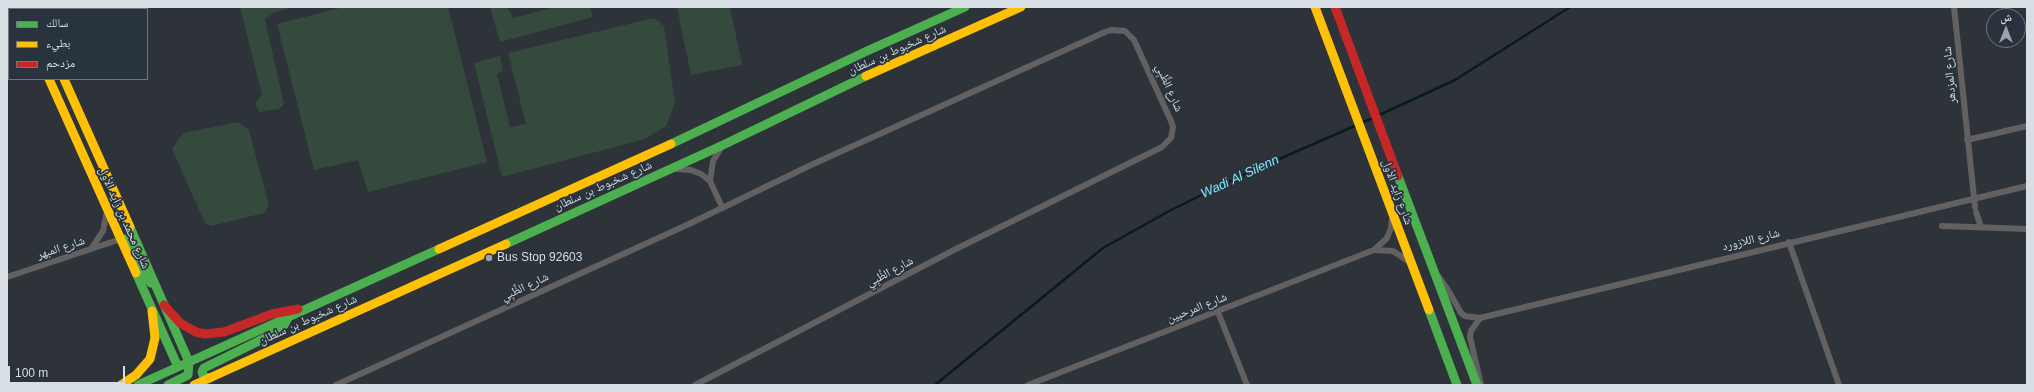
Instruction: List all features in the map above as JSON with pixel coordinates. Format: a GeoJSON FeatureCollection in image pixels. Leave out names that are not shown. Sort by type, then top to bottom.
{"type":"FeatureCollection","features":[{"type":"Feature","properties":{"kind":"main road","name":"شارع شخبوط بن سلطان"},"geometry":{"type":"LineString","coordinates":[[138,385],[176,363],[288,318],[716,124],[873,48],[965,7]]}},
{"type":"Feature","properties":{"kind":"main road","name":"شارع شخبوط بن سلطان"},"geometry":{"type":"LineString","coordinates":[[194,385],[724,145],[875,72],[1021,7]]}},
{"type":"Feature","properties":{"kind":"main road","name":"شارع زايد الأول"},"geometry":{"type":"LineString","coordinates":[[1315,7],[1381,183],[1392,217],[1457,385]]}},
{"type":"Feature","properties":{"kind":"main road"},"geometry":{"type":"LineString","coordinates":[[1330,7],[1340,20]]}},
{"type":"Feature","properties":{"kind":"main road","name":"شارع زايد الأول"},"geometry":{"type":"LineString","coordinates":[[1335,7],[1476,385]]}},
{"type":"Feature","properties":{"kind":"main road","name":"شارع محمد بن زايد الأول"},"geometry":{"type":"LineString","coordinates":[[49,80],[176,363]]}},
{"type":"Feature","properties":{"kind":"main road","name":"شارع محمد بن زايد الأول"},"geometry":{"type":"LineString","coordinates":[[64,80],[188,359]]}},
{"type":"Feature","properties":{"kind":"main road"},"geometry":{"type":"LineString","coordinates":[[121,239],[130,239],[145,276],[156,285]]}},
{"type":"Feature","properties":{"kind":"main road"},"geometry":{"type":"LineString","coordinates":[[164,305],[180,323],[188,328],[201,333],[214,334],[281,312],[310,308]]}},
{"type":"Feature","properties":{"kind":"main road"},"geometry":{"type":"LineString","coordinates":[[121,385],[136,375],[150,359],[155,338],[152,311]]}},
{"type":"Feature","properties":{"kind":"main road"},"geometry":{"type":"LineString","coordinates":[[207,379],[202,372],[204,368],[271,335],[284,325],[288,318]]}},
{"type":"Feature","properties":{"kind":"main road"},"geometry":{"type":"LineString","coordinates":[[188,359],[188,375]]}},
{"type":"Feature","properties":{"kind":"main road"},"geometry":{"type":"LineString","coordinates":[[176,363],[188,375],[207,379]]}},
{"type":"Feature","properties":{"kind":"main road"},"geometry":{"type":"LineString","coordinates":[[168,385],[188,375]]}},
{"type":"Feature","properties":{"kind":"street","name":"شارع المزدهر"},"geometry":{"type":"LineString","coordinates":[[1954,7],[1973,199],[1981,227]]}},
{"type":"Feature","properties":{"kind":"street","name":"شارع الظَّبِي"},"geometry":{"type":"LineString","coordinates":[[336,385],[689,224],[722,207],[1112,30],[1124,31],[1134,40],[1173,127],[1170,138],[1162,147],[954,250],[695,385]]}},
{"type":"Feature","properties":{"kind":"street"},"geometry":{"type":"LineString","coordinates":[[1967,140],[2027,126]]}},
{"type":"Feature","properties":{"kind":"street"},"geometry":{"type":"LineString","coordinates":[[710,181],[713,162],[724,145]]}},
{"type":"Feature","properties":{"kind":"street"},"geometry":{"type":"LineString","coordinates":[[671,169],[691,170],[701,174],[710,181],[722,207]]}},
{"type":"Feature","properties":{"kind":"street","name":"شارع اللازورد"},"geometry":{"type":"LineString","coordinates":[[1435,273],[1448,290],[1461,313],[1465,316],[1480,318],[1789,242],[2027,186]]}},
{"type":"Feature","properties":{"kind":"street"},"geometry":{"type":"LineString","coordinates":[[90,249],[103,231],[107,209]]}},
{"type":"Feature","properties":{"kind":"street","name":"شارع المرحبين"},"geometry":{"type":"LineString","coordinates":[[1374,250],[1383,243],[1390,233],[1392,217]]}},
{"type":"Feature","properties":{"kind":"street"},"geometry":{"type":"LineString","coordinates":[[1942,226],[2027,229]]}},
{"type":"Feature","properties":{"kind":"street","name":"شارع المبهر"},"geometry":{"type":"LineString","coordinates":[[7,277],[121,239]]}},
{"type":"Feature","properties":{"kind":"street"},"geometry":{"type":"LineString","coordinates":[[1789,242],[1839,385]]}},
{"type":"Feature","properties":{"kind":"street","name":"شارع المرحبين"},"geometry":{"type":"LineString","coordinates":[[1028,385],[1374,250],[1382,249],[1394,251],[1404,257],[1411,265]]}},
{"type":"Feature","properties":{"kind":"street"},"geometry":{"type":"LineString","coordinates":[[1218,312],[1247,385]]}},
{"type":"Feature","properties":{"kind":"street"},"geometry":{"type":"LineString","coordinates":[[1480,318],[1474,325],[1470,337],[1482,385]]}},
{"type":"Feature","properties":{"kind":"green space"},"geometry":{"type":"Polygon","coordinates":[[[240,7],[296,7],[275,12],[265,19],[284,104],[279,109],[259,112],[255,103],[262,95],[240,7]]]}},
{"type":"Feature","properties":{"kind":"green space"},"geometry":{"type":"Polygon","coordinates":[[[344,7],[448,7],[487,162],[368,192],[358,160],[314,170],[277,24],[344,7]]]}},
{"type":"Feature","properties":{"kind":"green space"},"geometry":{"type":"Polygon","coordinates":[[[490,7],[507,7],[513,18],[555,7],[590,7],[593,17],[500,42],[490,7]]]}},
{"type":"Feature","properties":{"kind":"green space"},"geometry":{"type":"Polygon","coordinates":[[[677,7],[730,7],[742,65],[691,75],[677,7]]]}},
{"type":"Feature","properties":{"kind":"green space"},"geometry":{"type":"Polygon","coordinates":[[[654,18],[664,26],[675,103],[666,126],[645,139],[502,177],[474,63],[500,56],[503,71],[497,74],[510,127],[526,124],[508,53],[654,18]]]}},
{"type":"Feature","properties":{"kind":"green space"},"geometry":{"type":"Polygon","coordinates":[[[238,122],[249,130],[269,206],[264,213],[211,226],[205,223],[172,149],[183,133],[238,122]]]}},
{"type":"Feature","properties":{"kind":"waterway","name":"Wadi Al Silenn"},"geometry":{"type":"LineString","coordinates":[[1377,116],[1455,80],[1570,7]]}},
{"type":"Feature","properties":{"kind":"waterway","name":"Wadi Al Silenn"},"geometry":{"type":"LineString","coordinates":[[1361,123],[1373,118]]}},
{"type":"Feature","properties":{"kind":"waterway","name":"Wadi Al Silenn"},"geometry":{"type":"LineString","coordinates":[[935,385],[1103,248],[1171,210],[1247,173],[1357,125]]}},
{"type":"Feature","properties":{"kind":"traffic: fast"},"geometry":{"type":"LineString","coordinates":[[671,144],[867,51],[965,7]]}},
{"type":"Feature","properties":{"kind":"traffic: fast"},"geometry":{"type":"LineString","coordinates":[[506,244],[723,145],[866,76]]}},
{"type":"Feature","properties":{"kind":"traffic: fast"},"geometry":{"type":"LineString","coordinates":[[1398,176],[1477,385]]}},
{"type":"Feature","properties":{"kind":"traffic: fast"},"geometry":{"type":"LineString","coordinates":[[130,227],[189,362]]}},
{"type":"Feature","properties":{"kind":"traffic: fast"},"geometry":{"type":"LineString","coordinates":[[121,239],[130,239],[143,272],[151,283]]}},
{"type":"Feature","properties":{"kind":"traffic: fast"},"geometry":{"type":"LineString","coordinates":[[138,385],[439,249]]}},
{"type":"Feature","properties":{"kind":"traffic: fast"},"geometry":{"type":"LineString","coordinates":[[136,273],[178,367]]}},
{"type":"Feature","properties":{"kind":"traffic: fast"},"geometry":{"type":"LineString","coordinates":[[1429,310],[1457,385]]}},
{"type":"Feature","properties":{"kind":"traffic: fast"},"geometry":{"type":"LineString","coordinates":[[210,378],[204,377],[202,372],[204,368],[271,335],[284,325],[288,318]]}},
{"type":"Feature","properties":{"kind":"traffic: fast"},"geometry":{"type":"LineString","coordinates":[[168,385],[188,375],[189,362]]}},
{"type":"Feature","properties":{"kind":"traffic: slow"},"geometry":{"type":"LineString","coordinates":[[866,76],[1021,7]]}},
{"type":"Feature","properties":{"kind":"traffic: slow"},"geometry":{"type":"LineString","coordinates":[[1315,7],[1429,310]]}},
{"type":"Feature","properties":{"kind":"traffic: slow"},"geometry":{"type":"LineString","coordinates":[[49,80],[136,273]]}},
{"type":"Feature","properties":{"kind":"traffic: slow"},"geometry":{"type":"LineString","coordinates":[[64,80],[130,227]]}},
{"type":"Feature","properties":{"kind":"traffic: slow"},"geometry":{"type":"LineString","coordinates":[[439,249],[671,144]]}},
{"type":"Feature","properties":{"kind":"traffic: slow"},"geometry":{"type":"LineString","coordinates":[[194,385],[506,244]]}},
{"type":"Feature","properties":{"kind":"traffic: slow"},"geometry":{"type":"LineString","coordinates":[[121,385],[136,375],[150,359],[155,338],[152,311]]}},
{"type":"Feature","properties":{"kind":"traffic: jam"},"geometry":{"type":"LineString","coordinates":[[1335,7],[1398,176]]}},
{"type":"Feature","properties":{"kind":"traffic: jam"},"geometry":{"type":"LineString","coordinates":[[164,305],[180,323],[196,332],[205,334],[224,332],[272,314],[298,309]]}},
{"type":"Feature","properties":{"kind":"place","name":"Bus Stop 92603"},"geometry":{"type":"Point","coordinates":[489,258]}}]}
